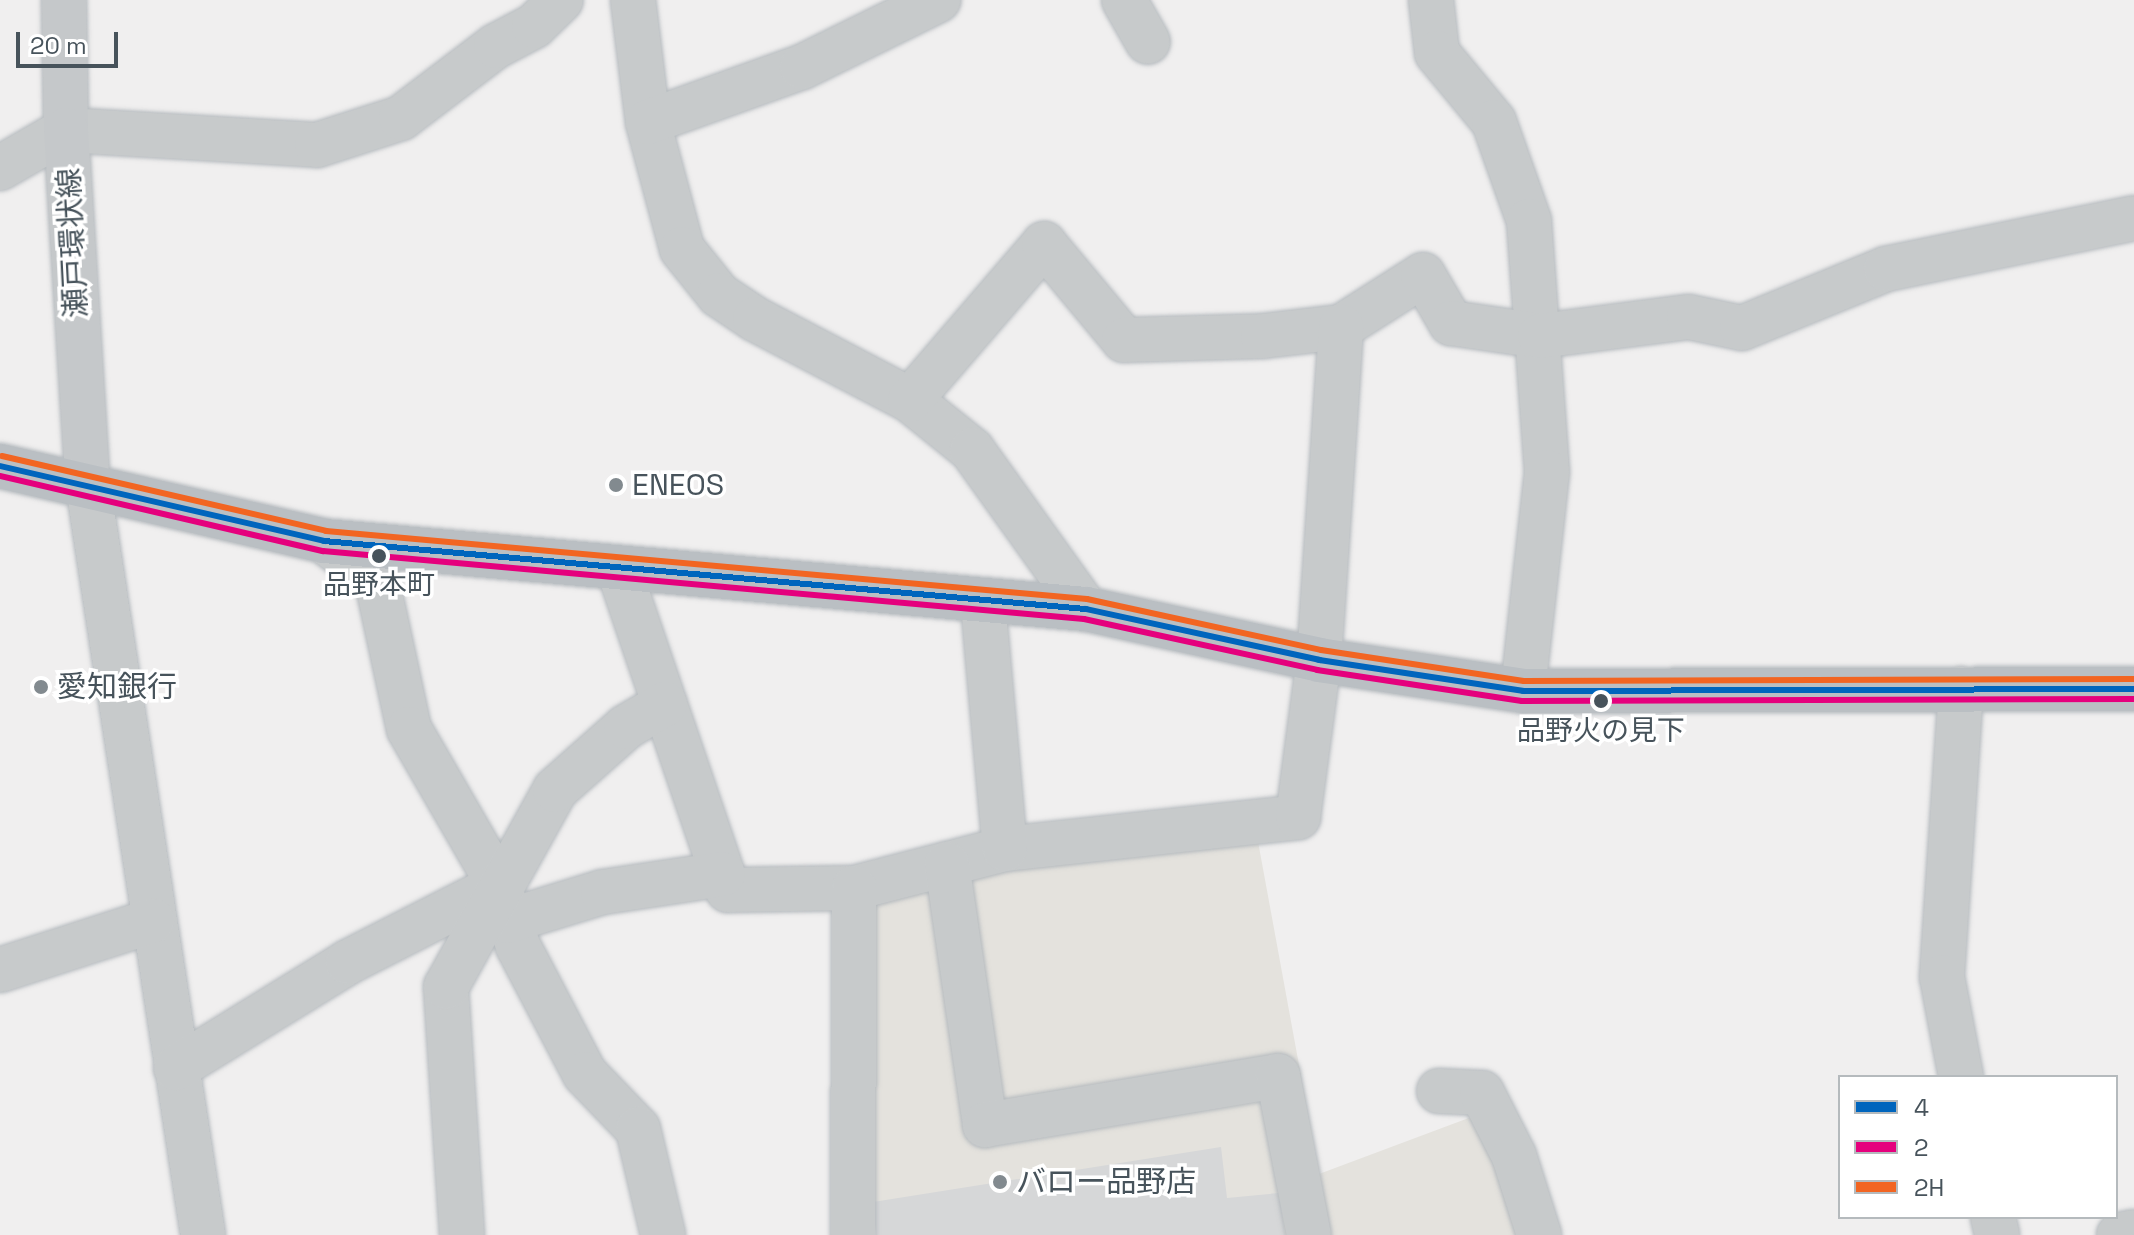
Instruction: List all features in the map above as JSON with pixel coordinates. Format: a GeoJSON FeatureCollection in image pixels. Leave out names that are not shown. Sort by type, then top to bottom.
{"type":"FeatureCollection","features":[{"type":"Feature","properties":{"kind":"highway"},"geometry":{"type":"LineString","coordinates":[[0,466],[324,541],[983,603],[1086,609],[1319,660],[1523,691],[2134,689]]}},
{"type":"Feature","properties":{"kind":"main road","name":"瀬戸環状線"},"geometry":{"type":"LineString","coordinates":[[64,0],[66,130],[88,485]]}},
{"type":"Feature","properties":{"kind":"street"},"geometry":{"type":"LineString","coordinates":[[0,168],[66,130],[317,145],[401,118],[496,46],[534,26],[561,0]]}},
{"type":"Feature","properties":{"kind":"street"},"geometry":{"type":"LineString","coordinates":[[633,0],[648,122],[682,249],[719,295],[755,319],[910,400],[972,450],[1086,609]]}},
{"type":"Feature","properties":{"kind":"street"},"geometry":{"type":"LineString","coordinates":[[648,122],[802,67],[938,0]]}},
{"type":"Feature","properties":{"kind":"street"},"geometry":{"type":"LineString","coordinates":[[1124,0],[1148,42]]}},
{"type":"Feature","properties":{"kind":"street"},"geometry":{"type":"LineString","coordinates":[[1431,0],[1437,53],[1494,122],[1529,221],[1540,336],[1547,472],[1523,691]]}},
{"type":"Feature","properties":{"kind":"street"},"geometry":{"type":"LineString","coordinates":[[910,400],[1044,244],[1124,340],[1263,336],[1341,327],[1423,275],[1451,323],[1540,336],[1689,317],[1742,328],[1886,269],[2134,218]]}},
{"type":"Feature","properties":{"kind":"street"},"geometry":{"type":"LineString","coordinates":[[619,570],[728,890],[854,888],[1005,849],[1298,817],[1319,660],[1341,327]]}},
{"type":"Feature","properties":{"kind":"street"},"geometry":{"type":"LineString","coordinates":[[88,485],[152,921],[203,1235]]}},
{"type":"Feature","properties":{"kind":"street"},"geometry":{"type":"LineString","coordinates":[[324,541],[377,581],[409,729],[503,903],[585,1074],[638,1129],[663,1235]]}},
{"type":"Feature","properties":{"kind":"street"},"geometry":{"type":"LineString","coordinates":[[983,603],[1005,849]]}},
{"type":"Feature","properties":{"kind":"street"},"geometry":{"type":"LineString","coordinates":[[1961,689],[1942,977],[1961,1075]]}},
{"type":"Feature","properties":{"kind":"street"},"geometry":{"type":"LineString","coordinates":[[462,1235],[446,987],[503,903],[555,790],[626,727],[665,704]]}},
{"type":"Feature","properties":{"kind":"street"},"geometry":{"type":"LineString","coordinates":[[947,864],[985,1125],[1278,1076],[1309,1235]]}},
{"type":"Feature","properties":{"kind":"street"},"geometry":{"type":"LineString","coordinates":[[176,1068],[348,962],[503,903],[723,874]]}},
{"type":"Feature","properties":{"kind":"street"},"geometry":{"type":"LineString","coordinates":[[853,1235],[854,888]]}},
{"type":"Feature","properties":{"kind":"street"},"geometry":{"type":"LineString","coordinates":[[0,970],[152,921]]}},
{"type":"Feature","properties":{"kind":"street"},"geometry":{"type":"LineString","coordinates":[[1439,1091],[1482,1093],[1514,1156],[1539,1235]]}},
{"type":"Feature","properties":{"kind":"street"},"geometry":{"type":"LineString","coordinates":[[2119,1235],[2134,1232]]}},
{"type":"Feature","properties":{"kind":"shaded area"},"geometry":{"type":"Polygon","coordinates":[[[1257,836],[1319,1174],[1474,1116],[1501,1162],[1519,1235],[876,1235],[867,902],[1004,863],[1257,836]]]}},
{"type":"Feature","properties":{"kind":"building"},"geometry":{"type":"Polygon","coordinates":[[[1221,1147],[1227,1198],[1279,1193],[1285,1235],[876,1235],[873,1202],[1221,1147]]]}},
{"type":"Feature","properties":{"kind":"transit line","name":"2H"},"geometry":{"type":"LineString","coordinates":[[2,456],[326,531],[1087,599],[1321,650],[1524,681],[2134,679]]}},
{"type":"Feature","properties":{"kind":"transit line","name":"4"},"geometry":{"type":"LineString","coordinates":[[0,466],[324,541],[1086,609],[1319,660],[1523,691],[2134,689]]}},
{"type":"Feature","properties":{"kind":"transit line","name":"2"},"geometry":{"type":"LineString","coordinates":[[0,476],[323,551],[1084,619],[1317,670],[1522,701],[2134,699]]}},
{"type":"Feature","properties":{"kind":"place","name":"ENEOS"},"geometry":{"type":"Point","coordinates":[616,485]}},
{"type":"Feature","properties":{"kind":"place","name":"品野本町"},"geometry":{"type":"Point","coordinates":[379,556]}},
{"type":"Feature","properties":{"kind":"place","name":"愛知銀行"},"geometry":{"type":"Point","coordinates":[41,687]}},
{"type":"Feature","properties":{"kind":"place","name":"品野火の見下"},"geometry":{"type":"Point","coordinates":[1601,701]}},
{"type":"Feature","properties":{"kind":"place","name":"バロー品野店"},"geometry":{"type":"Point","coordinates":[1000,1182]}}]}
